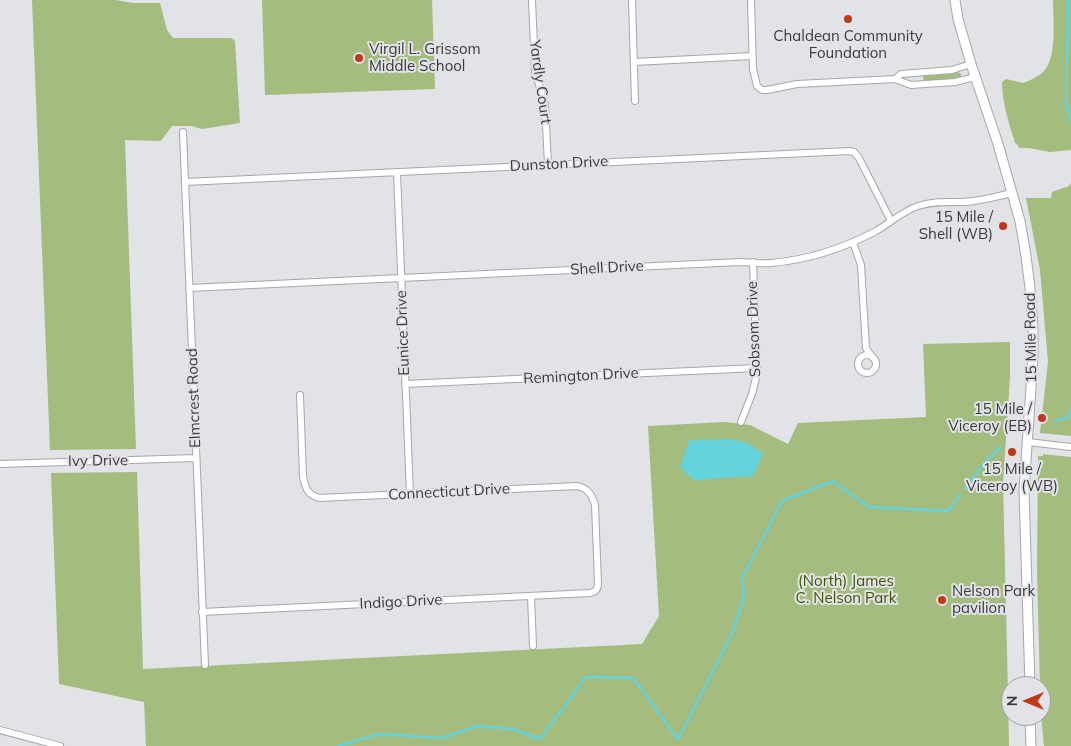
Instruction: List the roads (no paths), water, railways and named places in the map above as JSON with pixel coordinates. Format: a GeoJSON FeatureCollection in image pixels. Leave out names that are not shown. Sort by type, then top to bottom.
{"type":"FeatureCollection","features":[{"type":"Feature","properties":{"kind":"main road","name":"15 Mile Road"},"geometry":{"type":"LineString","coordinates":[[955,0],[970,64],[998,144],[1020,221],[1030,288],[1033,326],[1032,387],[1024,491],[1030,676]]}},
{"type":"Feature","properties":{"kind":"main road"},"geometry":{"type":"LineString","coordinates":[[1030,726],[1031,746]]}},
{"type":"Feature","properties":{"kind":"street","name":"Yardly Court"},"geometry":{"type":"LineString","coordinates":[[532,0],[535,71],[545,105],[548,164]]}},
{"type":"Feature","properties":{"kind":"street"},"geometry":{"type":"LineString","coordinates":[[632,0],[635,101]]}},
{"type":"Feature","properties":{"kind":"street"},"geometry":{"type":"LineString","coordinates":[[750,0],[753,69],[756,84],[762,90],[797,84],[895,79],[911,85],[955,82],[975,77]]}},
{"type":"Feature","properties":{"kind":"street"},"geometry":{"type":"LineString","coordinates":[[634,62],[752,56]]}},
{"type":"Feature","properties":{"kind":"street"},"geometry":{"type":"LineString","coordinates":[[895,79],[901,74],[952,70],[970,64]]}},
{"type":"Feature","properties":{"kind":"street","name":"Elmcrest Road"},"geometry":{"type":"LineString","coordinates":[[183,132],[205,665]]}},
{"type":"Feature","properties":{"kind":"street","name":"Dunston Drive"},"geometry":{"type":"LineString","coordinates":[[185,182],[548,164],[854,152],[859,158],[891,221]]}},
{"type":"Feature","properties":{"kind":"street","name":"Eunice Drive"},"geometry":{"type":"LineString","coordinates":[[397,172],[410,494]]}},
{"type":"Feature","properties":{"kind":"street","name":"Shell Drive"},"geometry":{"type":"LineString","coordinates":[[189,288],[732,262],[770,263],[793,260],[853,242],[919,206],[941,202],[978,201],[1012,193]]}},
{"type":"Feature","properties":{"kind":"street"},"geometry":{"type":"LineString","coordinates":[[853,242],[861,265],[866,348],[858,362],[862,372],[868,373],[875,368],[875,362],[866,348]]}},
{"type":"Feature","properties":{"kind":"street","name":"Sobsom Drive"},"geometry":{"type":"LineString","coordinates":[[741,422],[754,388],[757,368],[753,262]]}},
{"type":"Feature","properties":{"kind":"street"},"geometry":{"type":"LineString","coordinates":[[861,358],[866,356],[872,357]]}},
{"type":"Feature","properties":{"kind":"street","name":"Remington Drive"},"geometry":{"type":"LineString","coordinates":[[405,384],[757,368]]}},
{"type":"Feature","properties":{"kind":"street","name":"Connecticut Drive"},"geometry":{"type":"LineString","coordinates":[[300,395],[303,477],[305,486],[312,496],[322,498],[582,487],[588,490],[595,505],[598,588]]}},
{"type":"Feature","properties":{"kind":"street"},"geometry":{"type":"LineString","coordinates":[[1028,442],[1071,447]]}},
{"type":"Feature","properties":{"kind":"street","name":"Ivy Drive"},"geometry":{"type":"LineString","coordinates":[[0,464],[196,458]]}},
{"type":"Feature","properties":{"kind":"street","name":"Indigo Drive"},"geometry":{"type":"LineString","coordinates":[[202,612],[590,593],[598,588]]}},
{"type":"Feature","properties":{"kind":"street"},"geometry":{"type":"LineString","coordinates":[[531,596],[533,646]]}},
{"type":"Feature","properties":{"kind":"street"},"geometry":{"type":"LineString","coordinates":[[0,730],[60,746]]}},
{"type":"Feature","properties":{"kind":"water"},"geometry":{"type":"Polygon","coordinates":[[[729,439],[745,442],[763,453],[753,476],[693,480],[680,467],[689,440],[729,439]]]}},
{"type":"Feature","properties":{"kind":"waterway"},"geometry":{"type":"LineString","coordinates":[[1068,0],[1066,105],[1071,120]]}},
{"type":"Feature","properties":{"kind":"waterway"},"geometry":{"type":"LineString","coordinates":[[1055,421],[1068,417],[1071,410]]}},
{"type":"Feature","properties":{"kind":"waterway"},"geometry":{"type":"LineString","coordinates":[[965,488],[988,459],[1001,447]]}},
{"type":"Feature","properties":{"kind":"waterway"},"geometry":{"type":"LineString","coordinates":[[338,746],[379,734],[441,738],[478,726],[513,729],[540,739],[586,677],[633,678],[678,739],[732,634],[744,596],[742,578],[782,501],[833,481],[869,507],[948,511],[960,495]]}},
{"type":"Feature","properties":{"kind":"place","name":"Chaldean Community Foundation"},"geometry":{"type":"Point","coordinates":[848,19]}},
{"type":"Feature","properties":{"kind":"place","name":"Virgil L. Grissom Middle School"},"geometry":{"type":"Point","coordinates":[359,58]}},
{"type":"Feature","properties":{"kind":"place","name":"15 Mile / Shell (WB)"},"geometry":{"type":"Point","coordinates":[1003,226]}},
{"type":"Feature","properties":{"kind":"place","name":"15 Mile / Viceroy (EB)"},"geometry":{"type":"Point","coordinates":[1042,418]}},
{"type":"Feature","properties":{"kind":"place","name":"15 Mile / Viceroy (WB)"},"geometry":{"type":"Point","coordinates":[1012,452]}},
{"type":"Feature","properties":{"kind":"place","name":"Nelson Park pavilion"},"geometry":{"type":"Point","coordinates":[942,600]}},
{"type":"Feature","properties":{"kind":"park label","name":"(North) James C. Nelson Park"},"geometry":{"type":"Point","coordinates":[846,590]}}]}
